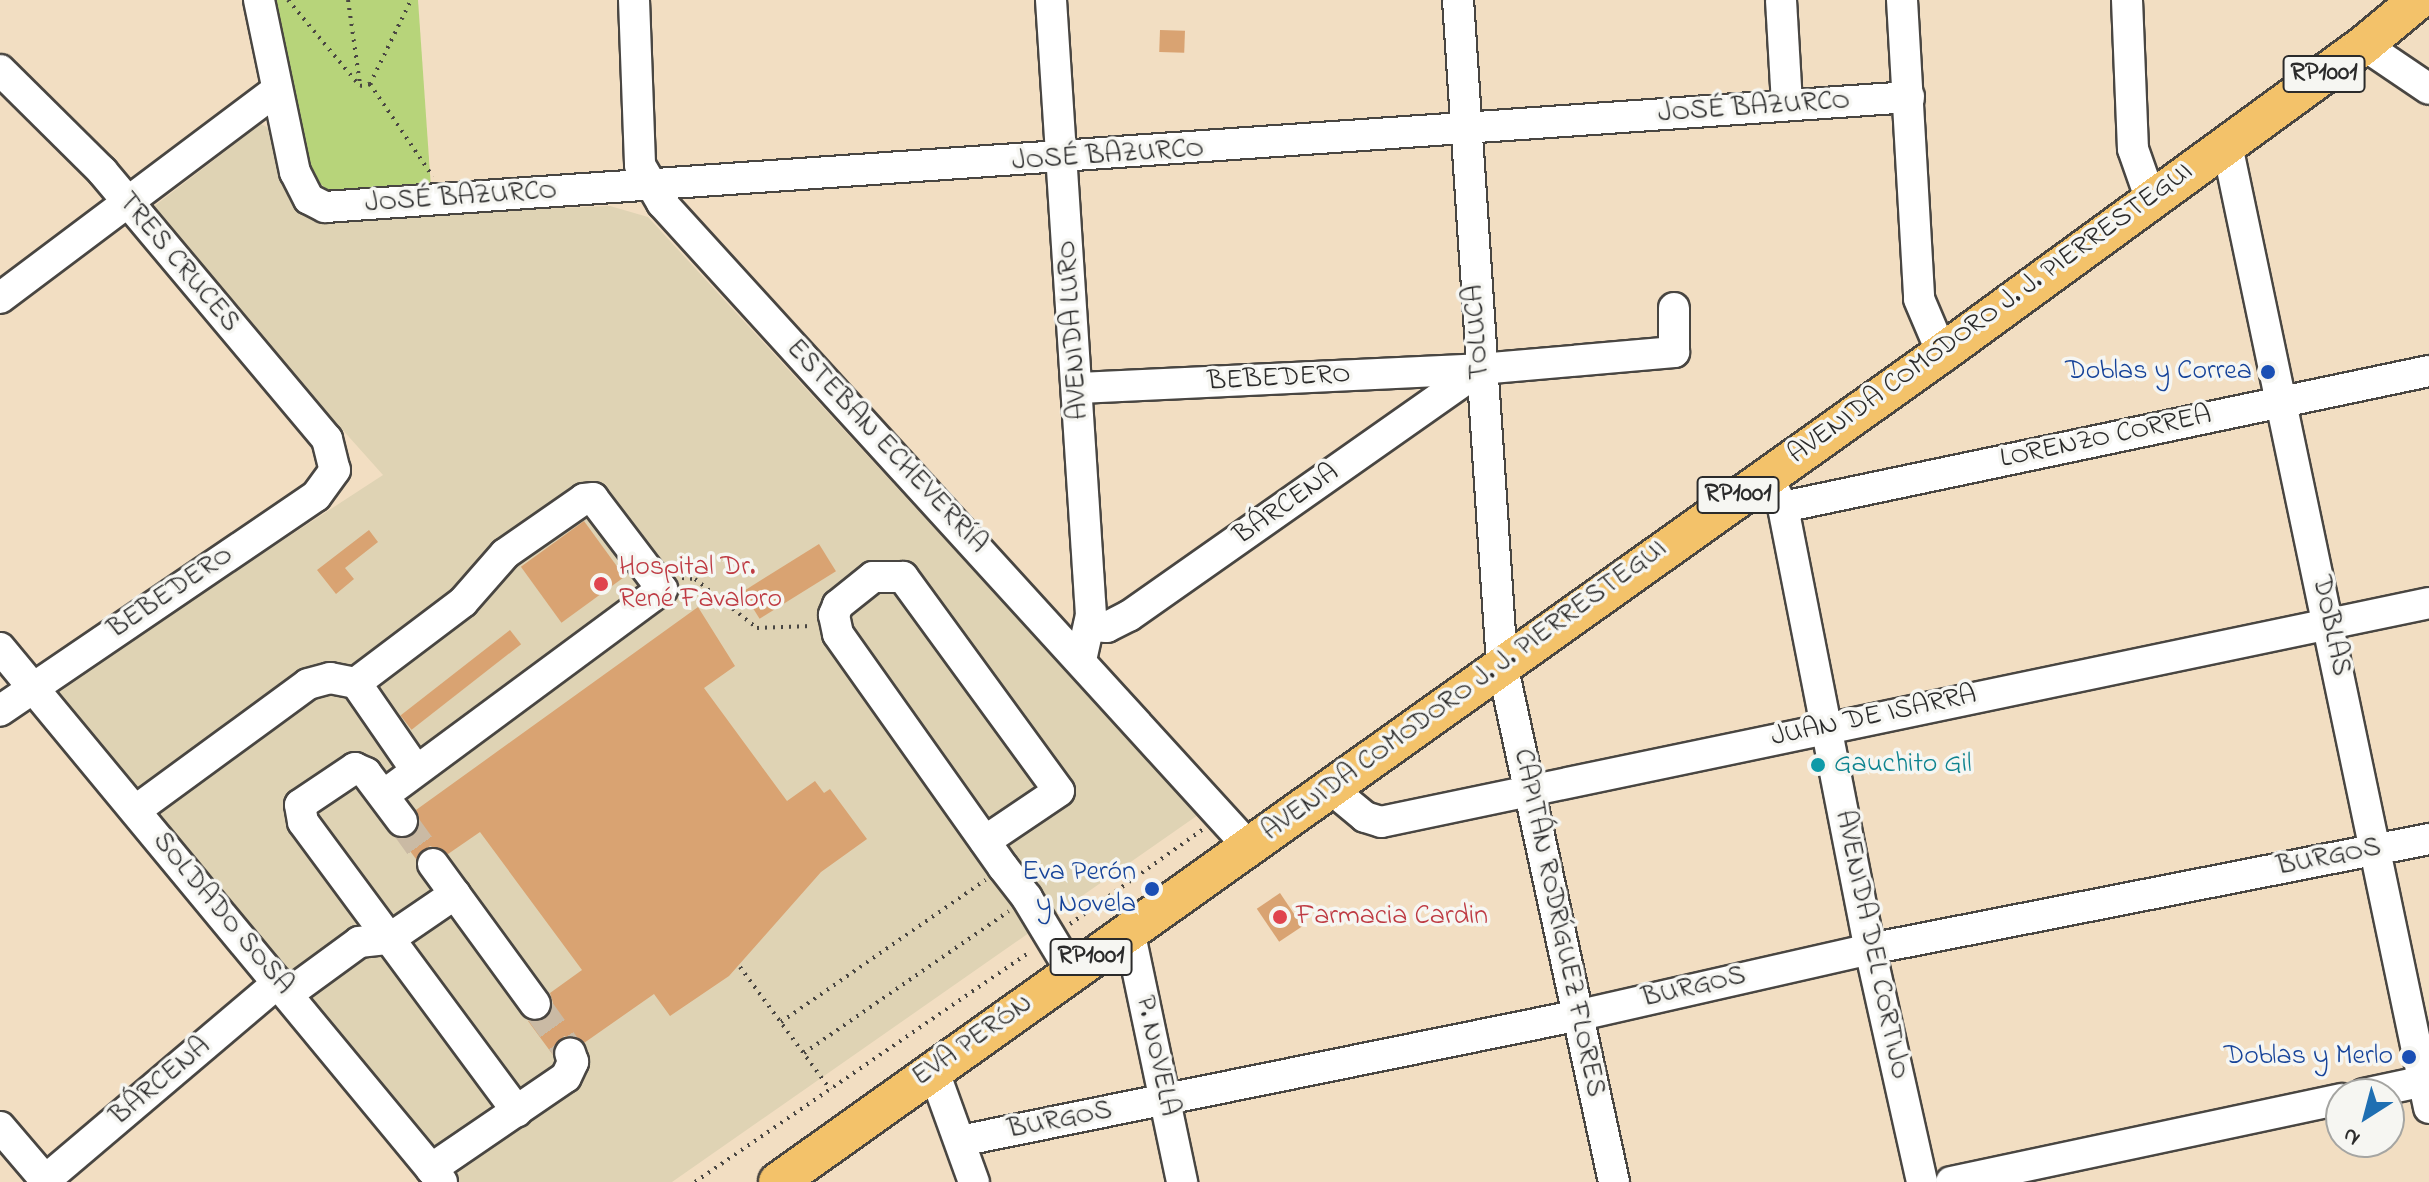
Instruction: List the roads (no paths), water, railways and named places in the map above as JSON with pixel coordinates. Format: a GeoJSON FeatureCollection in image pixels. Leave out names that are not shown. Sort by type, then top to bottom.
{"type":"FeatureCollection","features":[{"type":"Feature","properties":{"kind":"main road","name":"AVENIDA COMODORO J. J. PIERRESTEGUI"},"geometry":{"type":"LineString","coordinates":[[1249,847],[1502,664],[1774,491],[1942,353],[2364,45],[2418,0]]}},
{"type":"Feature","properties":{"kind":"main road","name":"EVA PERÓN"},"geometry":{"type":"LineString","coordinates":[[778,1182],[1249,847]]}},
{"type":"Feature","properties":{"kind":"street"},"geometry":{"type":"LineString","coordinates":[[0,298],[126,200],[276,91],[259,0]]}},
{"type":"Feature","properties":{"kind":"street","name":"ESTEBAN ECHEVERRÍA"},"geometry":{"type":"LineString","coordinates":[[634,0],[640,165],[649,185],[1249,847]]}},
{"type":"Feature","properties":{"kind":"street","name":"AVENIDA LURO"},"geometry":{"type":"LineString","coordinates":[[1051,0],[1079,388],[1089,626],[1081,660]]}},
{"type":"Feature","properties":{"kind":"street","name":"TOLUCA"},"geometry":{"type":"LineString","coordinates":[[1458,0],[1464,130],[1502,664]]}},
{"type":"Feature","properties":{"kind":"street"},"geometry":{"type":"LineString","coordinates":[[1781,0],[1787,105]]}},
{"type":"Feature","properties":{"kind":"street"},"geometry":{"type":"LineString","coordinates":[[1902,0],[1919,299],[1942,353]]}},
{"type":"Feature","properties":{"kind":"street"},"geometry":{"type":"LineString","coordinates":[[2127,0],[2133,149],[2151,200]]}},
{"type":"Feature","properties":{"kind":"street"},"geometry":{"type":"LineString","coordinates":[[2364,45],[2429,89]]}},
{"type":"Feature","properties":{"kind":"street","name":"TRES CRUCES"},"geometry":{"type":"LineString","coordinates":[[0,70],[126,200],[327,439],[335,470]]}},
{"type":"Feature","properties":{"kind":"street","name":"JOSÉ BAZURCO"},"geometry":{"type":"LineString","coordinates":[[276,91],[295,172],[309,199],[325,207],[1062,159],[1909,97]]}},
{"type":"Feature","properties":{"kind":"street","name":"DOBLAS"},"geometry":{"type":"LineString","coordinates":[[2227,145],[2284,400],[2427,1090]]}},
{"type":"Feature","properties":{"kind":"street","name":"BEBEDERO"},"geometry":{"type":"LineString","coordinates":[[1079,388],[1480,369],[1674,352],[1674,308]]}},
{"type":"Feature","properties":{"kind":"street","name":"BÁRCENA"},"geometry":{"type":"LineString","coordinates":[[1089,626],[1107,627],[1129,616],[1480,369]]}},
{"type":"Feature","properties":{"kind":"street","name":"LORENZO CORREA"},"geometry":{"type":"LineString","coordinates":[[1774,491],[2429,371]]}},
{"type":"Feature","properties":{"kind":"street","name":"BEBEDERO"},"geometry":{"type":"LineString","coordinates":[[0,711],[32,686],[316,496],[335,470]]}},
{"type":"Feature","properties":{"kind":"street","name":"AVENIDA DEL CORTIJO"},"geometry":{"type":"LineString","coordinates":[[1774,491],[1827,726],[1870,949],[1922,1182]]}},
{"type":"Feature","properties":{"kind":"street"},"geometry":{"type":"LineString","coordinates":[[356,683],[463,602],[505,554],[584,499],[600,504],[662,589],[384,795]]}},
{"type":"Feature","properties":{"kind":"street"},"geometry":{"type":"LineString","coordinates":[[985,841],[1059,791],[903,577],[873,577],[855,588],[838,605],[835,625],[1003,867],[1027,898],[1071,971]]}},
{"type":"Feature","properties":{"kind":"street","name":"JUAN DE ISARRA"},"geometry":{"type":"LineString","coordinates":[[1330,788],[1365,817],[1381,822],[1531,787],[2429,603]]}},
{"type":"Feature","properties":{"kind":"street","name":"SOLDADO SOSA"},"geometry":{"type":"LineString","coordinates":[[0,648],[436,1176]]}},
{"type":"Feature","properties":{"kind":"street","name":"CAPITÁN RODRÍGUEZ FLORES"},"geometry":{"type":"LineString","coordinates":[[1502,664],[1614,1182]]}},
{"type":"Feature","properties":{"kind":"street"},"geometry":{"type":"LineString","coordinates":[[136,810],[308,684],[330,678],[356,683],[416,770]]}},
{"type":"Feature","properties":{"kind":"street"},"geometry":{"type":"LineString","coordinates":[[402,821],[366,773],[349,769],[306,799],[300,814],[517,1111]]}},
{"type":"Feature","properties":{"kind":"street","name":"BURGOS"},"geometry":{"type":"LineString","coordinates":[[960,1141],[1580,1015],[1870,949],[2429,839]]}},
{"type":"Feature","properties":{"kind":"street"},"geometry":{"type":"LineString","coordinates":[[433,864],[535,1004]]}},
{"type":"Feature","properties":{"kind":"street"},"geometry":{"type":"LineString","coordinates":[[389,939],[455,894]]}},
{"type":"Feature","properties":{"kind":"street","name":"P. NOVELA"},"geometry":{"type":"LineString","coordinates":[[1129,930],[1182,1182]]}},
{"type":"Feature","properties":{"kind":"street","name":"BÁRCENA"},"geometry":{"type":"LineString","coordinates":[[45,1181],[283,988],[359,942],[389,939]]}},
{"type":"Feature","properties":{"kind":"street"},"geometry":{"type":"LineString","coordinates":[[436,1176],[517,1111],[566,1077],[573,1062],[570,1053]]}},
{"type":"Feature","properties":{"kind":"street"},"geometry":{"type":"LineString","coordinates":[[933,1069],[974,1182]]}},
{"type":"Feature","properties":{"kind":"street"},"geometry":{"type":"LineString","coordinates":[[2405,1091],[2427,1090]]}},
{"type":"Feature","properties":{"kind":"street"},"geometry":{"type":"LineString","coordinates":[[1951,1182],[2325,1102]]}},
{"type":"Feature","properties":{"kind":"street"},"geometry":{"type":"LineString","coordinates":[[0,1127],[45,1181]]}},
{"type":"Feature","properties":{"kind":"tunnel"},"geometry":{"type":"LineString","coordinates":[[402,821],[433,864]]}},
{"type":"Feature","properties":{"kind":"tunnel"},"geometry":{"type":"LineString","coordinates":[[535,1004],[570,1053]]}},
{"type":"Feature","properties":{"kind":"place","name":"Doblas y Correa"},"geometry":{"type":"Point","coordinates":[2268,372]}},
{"type":"Feature","properties":{"kind":"place","name":"Hospital Dr. René Favaloro"},"geometry":{"type":"Point","coordinates":[601,584]}},
{"type":"Feature","properties":{"kind":"place","name":"Gauchito Gil"},"geometry":{"type":"Point","coordinates":[1818,765]}},
{"type":"Feature","properties":{"kind":"place","name":"Eva Perón y Novela"},"geometry":{"type":"Point","coordinates":[1152,889]}},
{"type":"Feature","properties":{"kind":"place","name":"Farmacia Cardin"},"geometry":{"type":"Point","coordinates":[1280,917]}},
{"type":"Feature","properties":{"kind":"place","name":"Doblas y Merlo"},"geometry":{"type":"Point","coordinates":[2409,1057]}}]}
